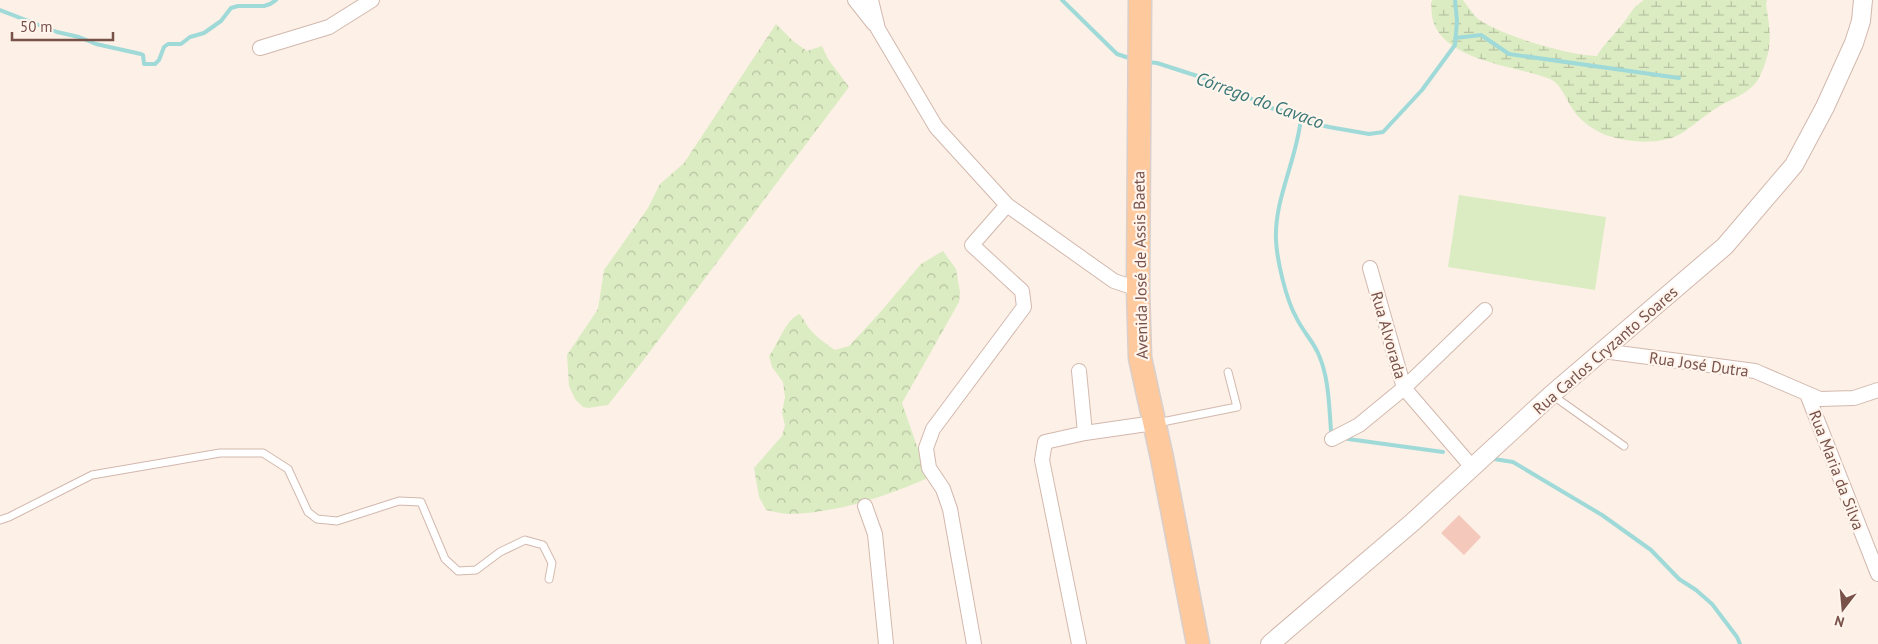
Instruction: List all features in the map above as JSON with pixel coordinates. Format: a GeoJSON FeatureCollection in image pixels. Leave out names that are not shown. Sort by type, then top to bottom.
{"type":"FeatureCollection","features":[{"type":"Feature","properties":{"kind":"main road","name":"Avenida José de Assis Baeta"},"geometry":{"type":"LineString","coordinates":[[1140,0],[1138,289],[1140,358],[1198,644]]}},
{"type":"Feature","properties":{"kind":"street"},"geometry":{"type":"LineString","coordinates":[[260,48],[329,27],[372,0]]}},
{"type":"Feature","properties":{"kind":"street"},"geometry":{"type":"LineString","coordinates":[[855,0],[878,29],[936,127],[1006,205],[1114,281],[1138,289]]}},
{"type":"Feature","properties":{"kind":"street"},"geometry":{"type":"LineString","coordinates":[[871,0],[878,29]]}},
{"type":"Feature","properties":{"kind":"street","name":"Rua Carlos Cryzanto Soares"},"geometry":{"type":"LineString","coordinates":[[1270,644],[1414,521],[1551,395],[1725,246],[1794,165],[1825,107],[1854,43],[1861,21],[1863,0]]}},
{"type":"Feature","properties":{"kind":"street"},"geometry":{"type":"LineString","coordinates":[[974,644],[950,509],[943,489],[930,468],[926,448],[933,429],[1024,307],[1022,291],[972,245],[1006,205]]}},
{"type":"Feature","properties":{"kind":"street","name":"Rua Alvorada"},"geometry":{"type":"LineString","coordinates":[[1370,268],[1404,388],[1472,467]]}},
{"type":"Feature","properties":{"kind":"street"},"geometry":{"type":"LineString","coordinates":[[1332,439],[1359,425],[1404,388],[1485,310]]}},
{"type":"Feature","properties":{"kind":"street","name":"Rua José Dutra"},"geometry":{"type":"LineString","coordinates":[[1603,350],[1755,371],[1820,398],[1854,398],[1878,390]]}},
{"type":"Feature","properties":{"kind":"street"},"geometry":{"type":"LineString","coordinates":[[1079,372],[1085,432]]}},
{"type":"Feature","properties":{"kind":"street","name":"Rua Maria da Silva"},"geometry":{"type":"LineString","coordinates":[[1807,394],[1878,574]]}},
{"type":"Feature","properties":{"kind":"street"},"geometry":{"type":"LineString","coordinates":[[1079,644],[1042,460],[1046,442],[1085,432],[1154,423]]}},
{"type":"Feature","properties":{"kind":"street"},"geometry":{"type":"LineString","coordinates":[[865,506],[875,534],[886,644]]}},
{"type":"Feature","properties":{"kind":"lane"},"geometry":{"type":"LineString","coordinates":[[1154,423],[1236,407],[1228,372]]}},
{"type":"Feature","properties":{"kind":"lane"},"geometry":{"type":"LineString","coordinates":[[1551,395],[1624,446]]}},
{"type":"Feature","properties":{"kind":"lane"},"geometry":{"type":"LineString","coordinates":[[0,520],[9,518],[92,475],[220,453],[263,453],[288,469],[308,512],[317,518],[337,521],[399,501],[421,502],[445,558],[458,571],[476,570],[500,552],[525,540],[544,546],[552,563],[549,579]]}},
{"type":"Feature","properties":{"kind":"green space"},"geometry":{"type":"Polygon","coordinates":[[[1432,0],[1463,0],[1478,19],[1506,33],[1554,49],[1597,56],[1633,10],[1644,0],[1767,0],[1770,33],[1769,50],[1759,78],[1743,94],[1718,107],[1682,133],[1673,137],[1664,140],[1631,141],[1601,133],[1588,125],[1574,111],[1562,90],[1550,79],[1473,56],[1455,47],[1441,36],[1433,20],[1432,0]]]}},
{"type":"Feature","properties":{"kind":"green space"},"geometry":{"type":"Polygon","coordinates":[[[776,24],[793,41],[807,51],[822,46],[828,59],[849,87],[608,405],[583,407],[575,399],[569,386],[567,355],[598,309],[604,270],[648,208],[660,184],[684,163],[776,24]]]}},
{"type":"Feature","properties":{"kind":"green space"},"geometry":{"type":"Polygon","coordinates":[[[1459,195],[1606,217],[1595,290],[1448,267],[1459,195]]]}},
{"type":"Feature","properties":{"kind":"green space"},"geometry":{"type":"Polygon","coordinates":[[[943,251],[956,269],[960,292],[959,302],[902,403],[928,478],[860,503],[825,511],[783,514],[766,510],[759,497],[754,468],[782,436],[785,425],[782,413],[785,397],[783,382],[772,367],[769,356],[789,322],[799,314],[814,334],[824,343],[835,350],[849,346],[921,264],[943,251]]]}},
{"type":"Feature","properties":{"kind":"building"},"geometry":{"type":"Polygon","coordinates":[[[1459,515],[1481,537],[1464,555],[1441,533],[1459,515]]]}},
{"type":"Feature","properties":{"kind":"waterway","name":"Córrego do Cavaco"},"geometry":{"type":"LineString","coordinates":[[0,10],[57,32],[79,37],[96,44],[141,54],[143,55],[144,64],[155,64],[159,60],[164,47],[168,44],[181,44],[190,37],[204,33],[221,21],[231,8],[238,6],[264,6],[276,0]]}},
{"type":"Feature","properties":{"kind":"waterway","name":"Córrego do Cavaco"},"geometry":{"type":"LineString","coordinates":[[1062,0],[1117,54],[1132,59]]}},
{"type":"Feature","properties":{"kind":"waterway","name":"Córrego do Cavaco"},"geometry":{"type":"LineString","coordinates":[[1146,62],[1157,63],[1216,82],[1271,108],[1291,113],[1309,122],[1369,134],[1383,132],[1422,90],[1455,45],[1457,21],[1455,0]]}},
{"type":"Feature","properties":{"kind":"waterway"},"geometry":{"type":"LineString","coordinates":[[1455,38],[1481,35],[1509,54],[1679,78]]}},
{"type":"Feature","properties":{"kind":"waterway"},"geometry":{"type":"LineString","coordinates":[[1301,118],[1299,133],[1278,210],[1276,240],[1280,269],[1292,309],[1316,348],[1322,362],[1328,391],[1331,431]]}},
{"type":"Feature","properties":{"kind":"waterway"},"geometry":{"type":"LineString","coordinates":[[1348,439],[1443,452]]}},
{"type":"Feature","properties":{"kind":"waterway"},"geometry":{"type":"LineString","coordinates":[[1494,459],[1513,462],[1602,515],[1651,550],[1679,579],[1712,604],[1737,637],[1740,644]]}}]}
